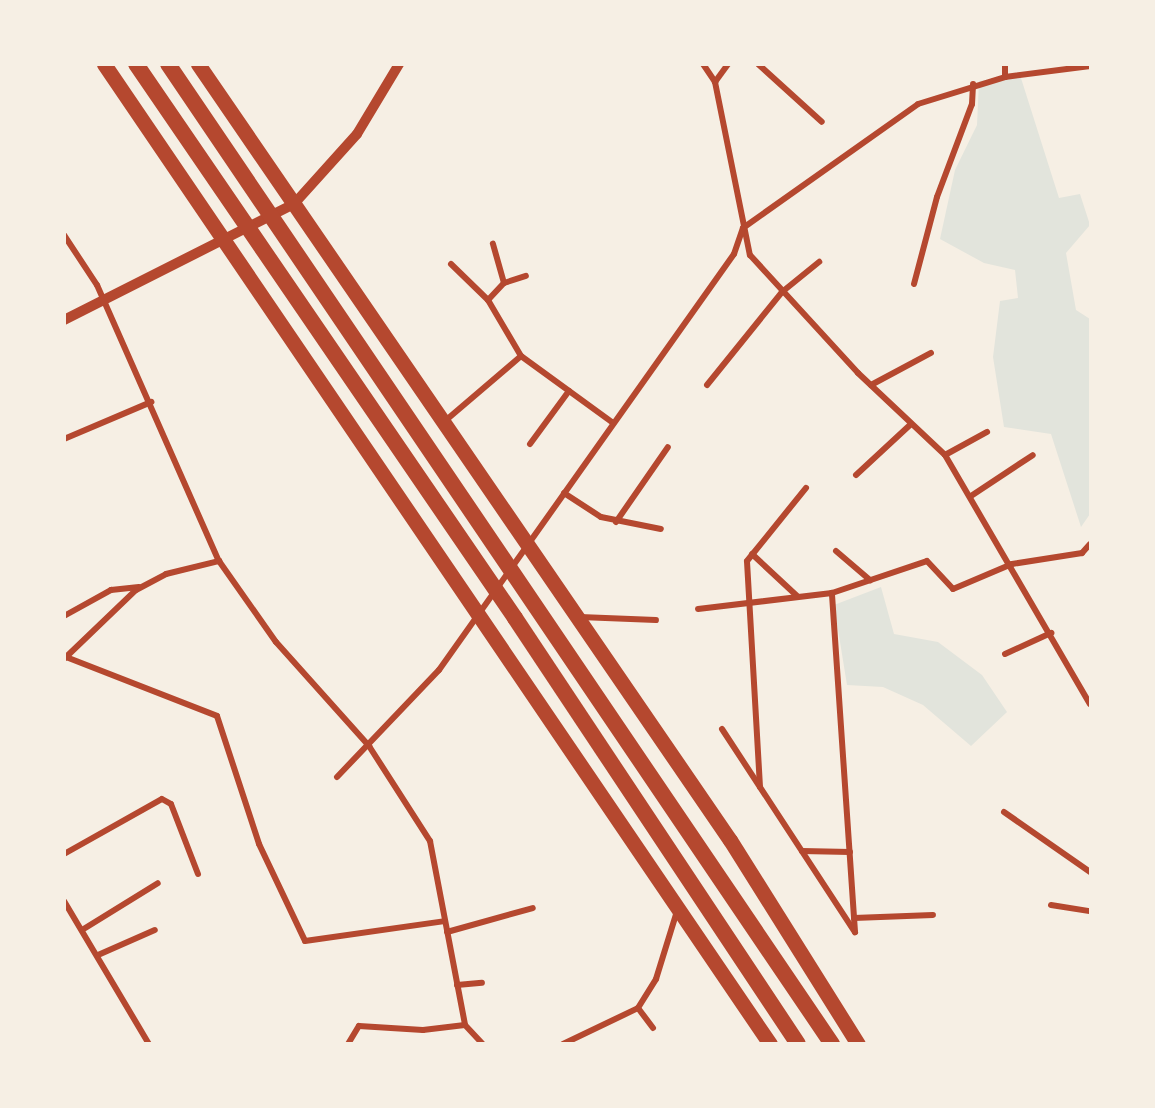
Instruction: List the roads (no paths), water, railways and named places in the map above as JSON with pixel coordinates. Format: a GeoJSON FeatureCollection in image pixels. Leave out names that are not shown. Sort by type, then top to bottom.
{"type":"FeatureCollection","features":[{"type":"Feature","properties":{"kind":"highway"},"geometry":{"type":"LineString","coordinates":[[136,64],[515,618],[798,1044]]}},
{"type":"Feature","properties":{"kind":"highway"},"geometry":{"type":"LineString","coordinates":[[168,64],[832,1044]]}},
{"type":"Feature","properties":{"kind":"main road"},"geometry":{"type":"LineString","coordinates":[[104,64],[223,243],[770,1044]]}},
{"type":"Feature","properties":{"kind":"main road"},"geometry":{"type":"LineString","coordinates":[[198,64],[445,422],[527,548],[786,924],[858,1044]]}},
{"type":"Feature","properties":{"kind":"street"},"geometry":{"type":"LineString","coordinates":[[64,320],[223,243],[294,204],[357,134],[399,64]]}},
{"type":"Feature","properties":{"kind":"street"},"geometry":{"type":"LineString","coordinates":[[703,64],[715,82],[742,228],[750,255],[871,385],[945,455],[1012,564],[1090,704]]}},
{"type":"Feature","properties":{"kind":"street"},"geometry":{"type":"LineString","coordinates":[[715,82],[728,64]]}},
{"type":"Feature","properties":{"kind":"street"},"geometry":{"type":"LineString","coordinates":[[758,64],[822,122]]}},
{"type":"Feature","properties":{"kind":"street"},"geometry":{"type":"LineString","coordinates":[[1005,64],[1005,77]]}},
{"type":"Feature","properties":{"kind":"street"},"geometry":{"type":"LineString","coordinates":[[337,777],[369,747],[439,670],[476,612],[527,548],[612,422],[734,254],[742,228],[918,104],[972,84],[1005,77],[1090,66]]}},
{"type":"Feature","properties":{"kind":"street"},"geometry":{"type":"LineString","coordinates":[[914,284],[937,197],[972,104],[972,84]]}},
{"type":"Feature","properties":{"kind":"street"},"geometry":{"type":"LineString","coordinates":[[64,235],[104,302],[151,402],[219,561],[276,642],[369,747],[430,841],[465,1025],[483,1044]]}},
{"type":"Feature","properties":{"kind":"street"},"geometry":{"type":"LineString","coordinates":[[493,244],[504,283]]}},
{"type":"Feature","properties":{"kind":"street"},"geometry":{"type":"LineString","coordinates":[[707,385],[782,292],[819,262]]}},
{"type":"Feature","properties":{"kind":"street"},"geometry":{"type":"LineString","coordinates":[[451,264],[488,300],[521,356],[612,422]]}},
{"type":"Feature","properties":{"kind":"street"},"geometry":{"type":"LineString","coordinates":[[488,300],[504,283],[526,276]]}},
{"type":"Feature","properties":{"kind":"street"},"geometry":{"type":"LineString","coordinates":[[871,385],[931,353]]}},
{"type":"Feature","properties":{"kind":"street"},"geometry":{"type":"LineString","coordinates":[[445,422],[521,356]]}},
{"type":"Feature","properties":{"kind":"street"},"geometry":{"type":"LineString","coordinates":[[530,444],[569,391]]}},
{"type":"Feature","properties":{"kind":"street"},"geometry":{"type":"LineString","coordinates":[[64,439],[151,402]]}},
{"type":"Feature","properties":{"kind":"street"},"geometry":{"type":"LineString","coordinates":[[856,475],[911,424]]}},
{"type":"Feature","properties":{"kind":"street"},"geometry":{"type":"LineString","coordinates":[[945,455],[987,432]]}},
{"type":"Feature","properties":{"kind":"street"},"geometry":{"type":"LineString","coordinates":[[616,522],[668,447]]}},
{"type":"Feature","properties":{"kind":"street"},"geometry":{"type":"LineString","coordinates":[[971,496],[1033,455]]}},
{"type":"Feature","properties":{"kind":"street"},"geometry":{"type":"LineString","coordinates":[[760,788],[747,561],[806,488]]}},
{"type":"Feature","properties":{"kind":"street"},"geometry":{"type":"LineString","coordinates":[[564,493],[616,522],[661,529]]}},
{"type":"Feature","properties":{"kind":"street"},"geometry":{"type":"LineString","coordinates":[[698,609],[751,600],[832,593],[927,561],[953,589],[1012,564],[1082,553],[1090,544]]}},
{"type":"Feature","properties":{"kind":"street"},"geometry":{"type":"LineString","coordinates":[[836,551],[870,580]]}},
{"type":"Feature","properties":{"kind":"street"},"geometry":{"type":"LineString","coordinates":[[752,554],[797,596]]}},
{"type":"Feature","properties":{"kind":"street"},"geometry":{"type":"LineString","coordinates":[[64,616],[111,590],[143,586],[219,561]]}},
{"type":"Feature","properties":{"kind":"street"},"geometry":{"type":"LineString","coordinates":[[143,586],[65,658],[217,716],[259,844],[305,940],[445,921]]}},
{"type":"Feature","properties":{"kind":"street"},"geometry":{"type":"LineString","coordinates":[[722,729],[855,932],[832,593]]}},
{"type":"Feature","properties":{"kind":"street"},"geometry":{"type":"LineString","coordinates":[[576,617],[656,620]]}},
{"type":"Feature","properties":{"kind":"street"},"geometry":{"type":"LineString","coordinates":[[1005,654],[1052,633]]}},
{"type":"Feature","properties":{"kind":"street"},"geometry":{"type":"LineString","coordinates":[[64,854],[162,799],[171,804],[198,874]]}},
{"type":"Feature","properties":{"kind":"street"},"geometry":{"type":"LineString","coordinates":[[1004,812],[1090,872]]}},
{"type":"Feature","properties":{"kind":"street"},"geometry":{"type":"LineString","coordinates":[[802,851],[850,852]]}},
{"type":"Feature","properties":{"kind":"street"},"geometry":{"type":"LineString","coordinates":[[82,930],[158,883]]}},
{"type":"Feature","properties":{"kind":"street"},"geometry":{"type":"LineString","coordinates":[[64,901],[150,1044]]}},
{"type":"Feature","properties":{"kind":"street"},"geometry":{"type":"LineString","coordinates":[[1051,905],[1090,911]]}},
{"type":"Feature","properties":{"kind":"street"},"geometry":{"type":"LineString","coordinates":[[563,1044],[638,1008],[656,979],[678,907]]}},
{"type":"Feature","properties":{"kind":"street"},"geometry":{"type":"LineString","coordinates":[[447,932],[533,908]]}},
{"type":"Feature","properties":{"kind":"street"},"geometry":{"type":"LineString","coordinates":[[854,918],[933,915]]}},
{"type":"Feature","properties":{"kind":"street"},"geometry":{"type":"LineString","coordinates":[[98,956],[155,930]]}},
{"type":"Feature","properties":{"kind":"street"},"geometry":{"type":"LineString","coordinates":[[457,985],[482,983]]}},
{"type":"Feature","properties":{"kind":"street"},"geometry":{"type":"LineString","coordinates":[[638,1008],[653,1028]]}},
{"type":"Feature","properties":{"kind":"street"},"geometry":{"type":"LineString","coordinates":[[348,1044],[359,1026],[423,1030],[465,1025]]}}]}
